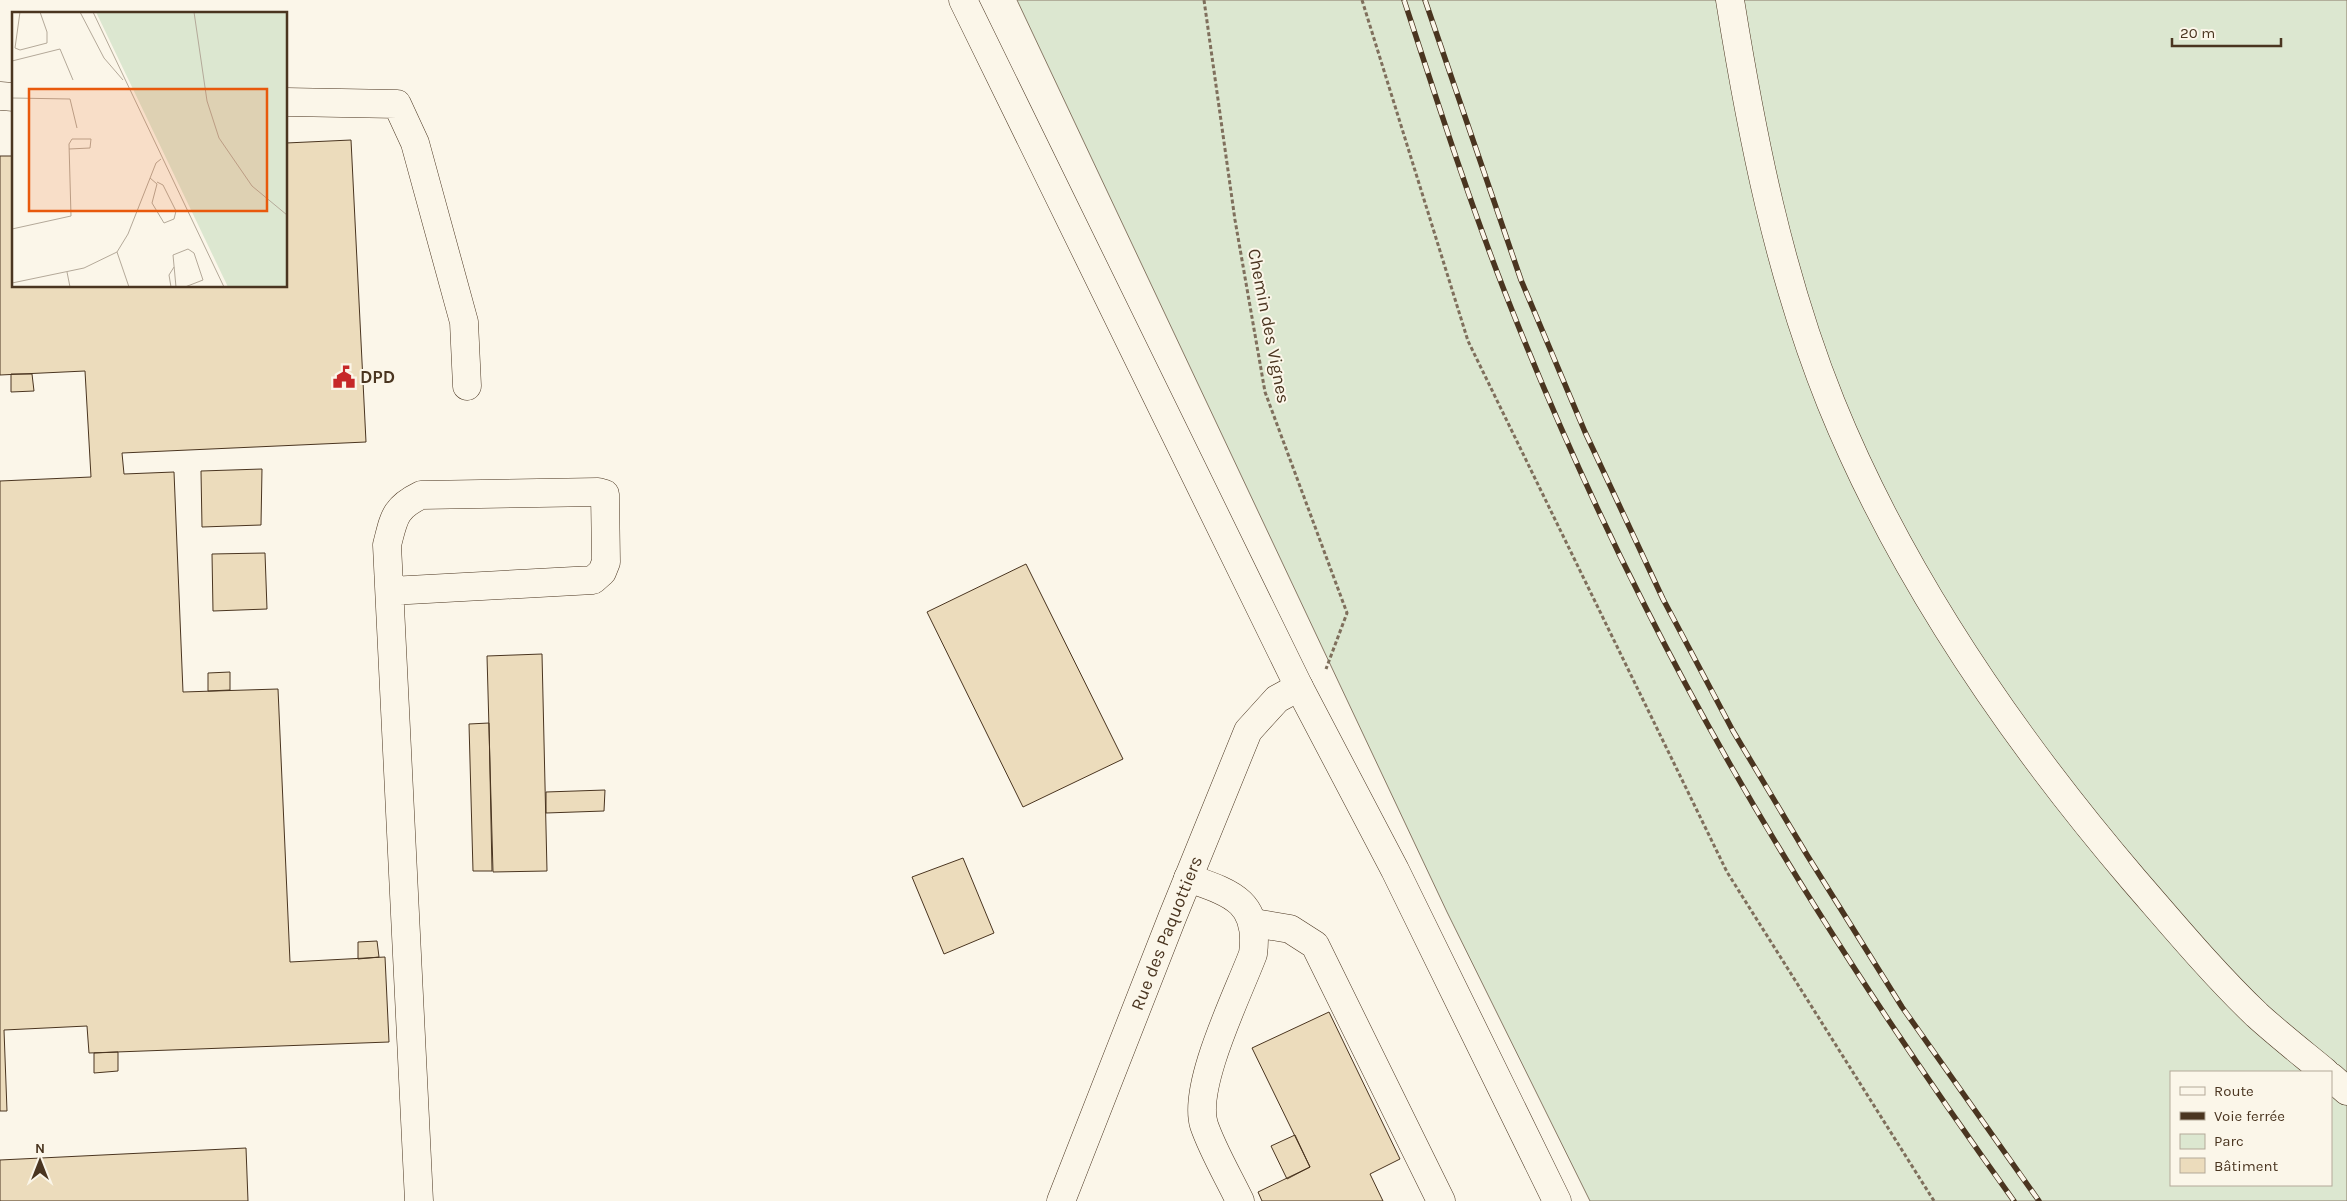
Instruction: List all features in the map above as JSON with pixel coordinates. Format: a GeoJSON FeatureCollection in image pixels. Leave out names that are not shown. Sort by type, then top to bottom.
{"type":"FeatureCollection","features":[{"type":"Feature","properties":{"kind":"street"},"geometry":{"type":"LineString","coordinates":[[963,0],[1299,687],[1395,870],[1557,1201]]}},
{"type":"Feature","properties":{"kind":"street"},"geometry":{"type":"LineString","coordinates":[[1730,0],[1749,119],[1774,226],[1799,310],[1831,401],[1867,486],[1922,587],[1990,692],[2051,780],[2120,864],[2197,953],[2259,1016],[2324,1071]]}},
{"type":"Feature","properties":{"kind":"street"},"geometry":{"type":"LineString","coordinates":[[288,102],[397,104],[415,143],[464,322],[467,386]]}},
{"type":"Feature","properties":{"kind":"street"},"geometry":{"type":"LineString","coordinates":[[390,591],[593,580],[602,572],[606,562],[605,494],[598,492],[421,496],[408,502],[395,514],[387,545],[419,1201]]}},
{"type":"Feature","properties":{"kind":"street","name":"Rue des Paquottiers"},"geometry":{"type":"LineString","coordinates":[[1061,1201],[1248,731],[1277,699],[1299,687]]}},
{"type":"Feature","properties":{"kind":"street"},"geometry":{"type":"LineString","coordinates":[[1188,878],[1228,892],[1248,912],[1254,923],[1255,939],[1253,954],[1205,1078],[1201,1100],[1204,1124],[1240,1201]]}},
{"type":"Feature","properties":{"kind":"street"},"geometry":{"type":"LineString","coordinates":[[1254,923],[1290,929],[1315,945],[1442,1201]]}},
{"type":"Feature","properties":{"kind":"street"},"geometry":{"type":"LineString","coordinates":[[2332,1078],[2347,1091]]}},
{"type":"Feature","properties":{"kind":"path","name":"Chemin des Vignes"},"geometry":{"type":"LineString","coordinates":[[1204,0],[1235,220],[1265,392],[1346,613],[1325,673]]}},
{"type":"Feature","properties":{"kind":"path"},"geometry":{"type":"LineString","coordinates":[[1362,0],[1468,341],[1727,872],[1934,1201]]}},
{"type":"Feature","properties":{"kind":"green space"},"geometry":{"type":"Polygon","coordinates":[[[1017,0],[2347,0],[2347,1201],[1590,1201],[1447,912],[1017,0]]]}},
{"type":"Feature","properties":{"kind":"building"},"geometry":{"type":"Polygon","coordinates":[[[351,140],[366,442],[122,453],[124,474],[174,472],[183,692],[278,689],[290,962],[385,957],[389,1042],[89,1053],[87,1026],[4,1030],[7,1111],[0,1111],[0,481],[91,477],[85,371],[0,375],[0,156],[12,156],[12,288],[288,288],[288,143],[351,140]]]}},
{"type":"Feature","properties":{"kind":"building"},"geometry":{"type":"Polygon","coordinates":[[[11,374],[32,374],[34,391],[11,392],[11,374]]]}},
{"type":"Feature","properties":{"kind":"building"},"geometry":{"type":"Polygon","coordinates":[[[262,469],[261,525],[202,527],[201,471],[262,469]]]}},
{"type":"Feature","properties":{"kind":"building"},"geometry":{"type":"Polygon","coordinates":[[[265,553],[267,609],[213,611],[212,554],[265,553]]]}},
{"type":"Feature","properties":{"kind":"building"},"geometry":{"type":"Polygon","coordinates":[[[1026,564],[1123,759],[1023,807],[927,612],[1026,564]]]}},
{"type":"Feature","properties":{"kind":"building"},"geometry":{"type":"Polygon","coordinates":[[[542,654],[547,871],[493,872],[487,656],[542,654]]]}},
{"type":"Feature","properties":{"kind":"building"},"geometry":{"type":"Polygon","coordinates":[[[230,672],[230,690],[208,691],[208,673],[230,672]]]}},
{"type":"Feature","properties":{"kind":"building"},"geometry":{"type":"Polygon","coordinates":[[[489,723],[492,871],[473,871],[469,724],[489,723]]]}},
{"type":"Feature","properties":{"kind":"building"},"geometry":{"type":"Polygon","coordinates":[[[605,790],[604,811],[546,813],[546,792],[605,790]]]}},
{"type":"Feature","properties":{"kind":"building"},"geometry":{"type":"Polygon","coordinates":[[[963,858],[994,933],[944,954],[912,877],[963,858]]]}},
{"type":"Feature","properties":{"kind":"building"},"geometry":{"type":"Polygon","coordinates":[[[377,941],[379,957],[358,959],[358,942],[377,941]]]}},
{"type":"Feature","properties":{"kind":"building"},"geometry":{"type":"Polygon","coordinates":[[[1329,1012],[1400,1159],[1370,1174],[1383,1201],[1262,1201],[1258,1192],[1310,1167],[1252,1048],[1329,1012]]]}},
{"type":"Feature","properties":{"kind":"building"},"geometry":{"type":"Polygon","coordinates":[[[118,1052],[118,1071],[94,1073],[94,1053],[118,1052]]]}},
{"type":"Feature","properties":{"kind":"building"},"geometry":{"type":"Polygon","coordinates":[[[1295,1135],[1310,1167],[1287,1179],[1271,1146],[1295,1135]]]}},
{"type":"Feature","properties":{"kind":"building"},"geometry":{"type":"Polygon","coordinates":[[[246,1148],[248,1201],[0,1201],[0,1160],[246,1148]]]}},
{"type":"Feature","properties":{"kind":"railway"},"geometry":{"type":"LineString","coordinates":[[1404,0],[1465,182],[1504,290],[1571,450],[1645,606],[1685,684],[1728,761],[1818,911],[1914,1058],[2014,1201]]}},
{"type":"Feature","properties":{"kind":"railway"},"geometry":{"type":"LineString","coordinates":[[1425,0],[1521,280],[1585,432],[1663,599],[1733,731],[1807,855],[1902,1007],[2039,1201]]}},
{"type":"Feature","properties":{"kind":"place","name":"DPD"},"geometry":{"type":"Point","coordinates":[344,377]}}]}
